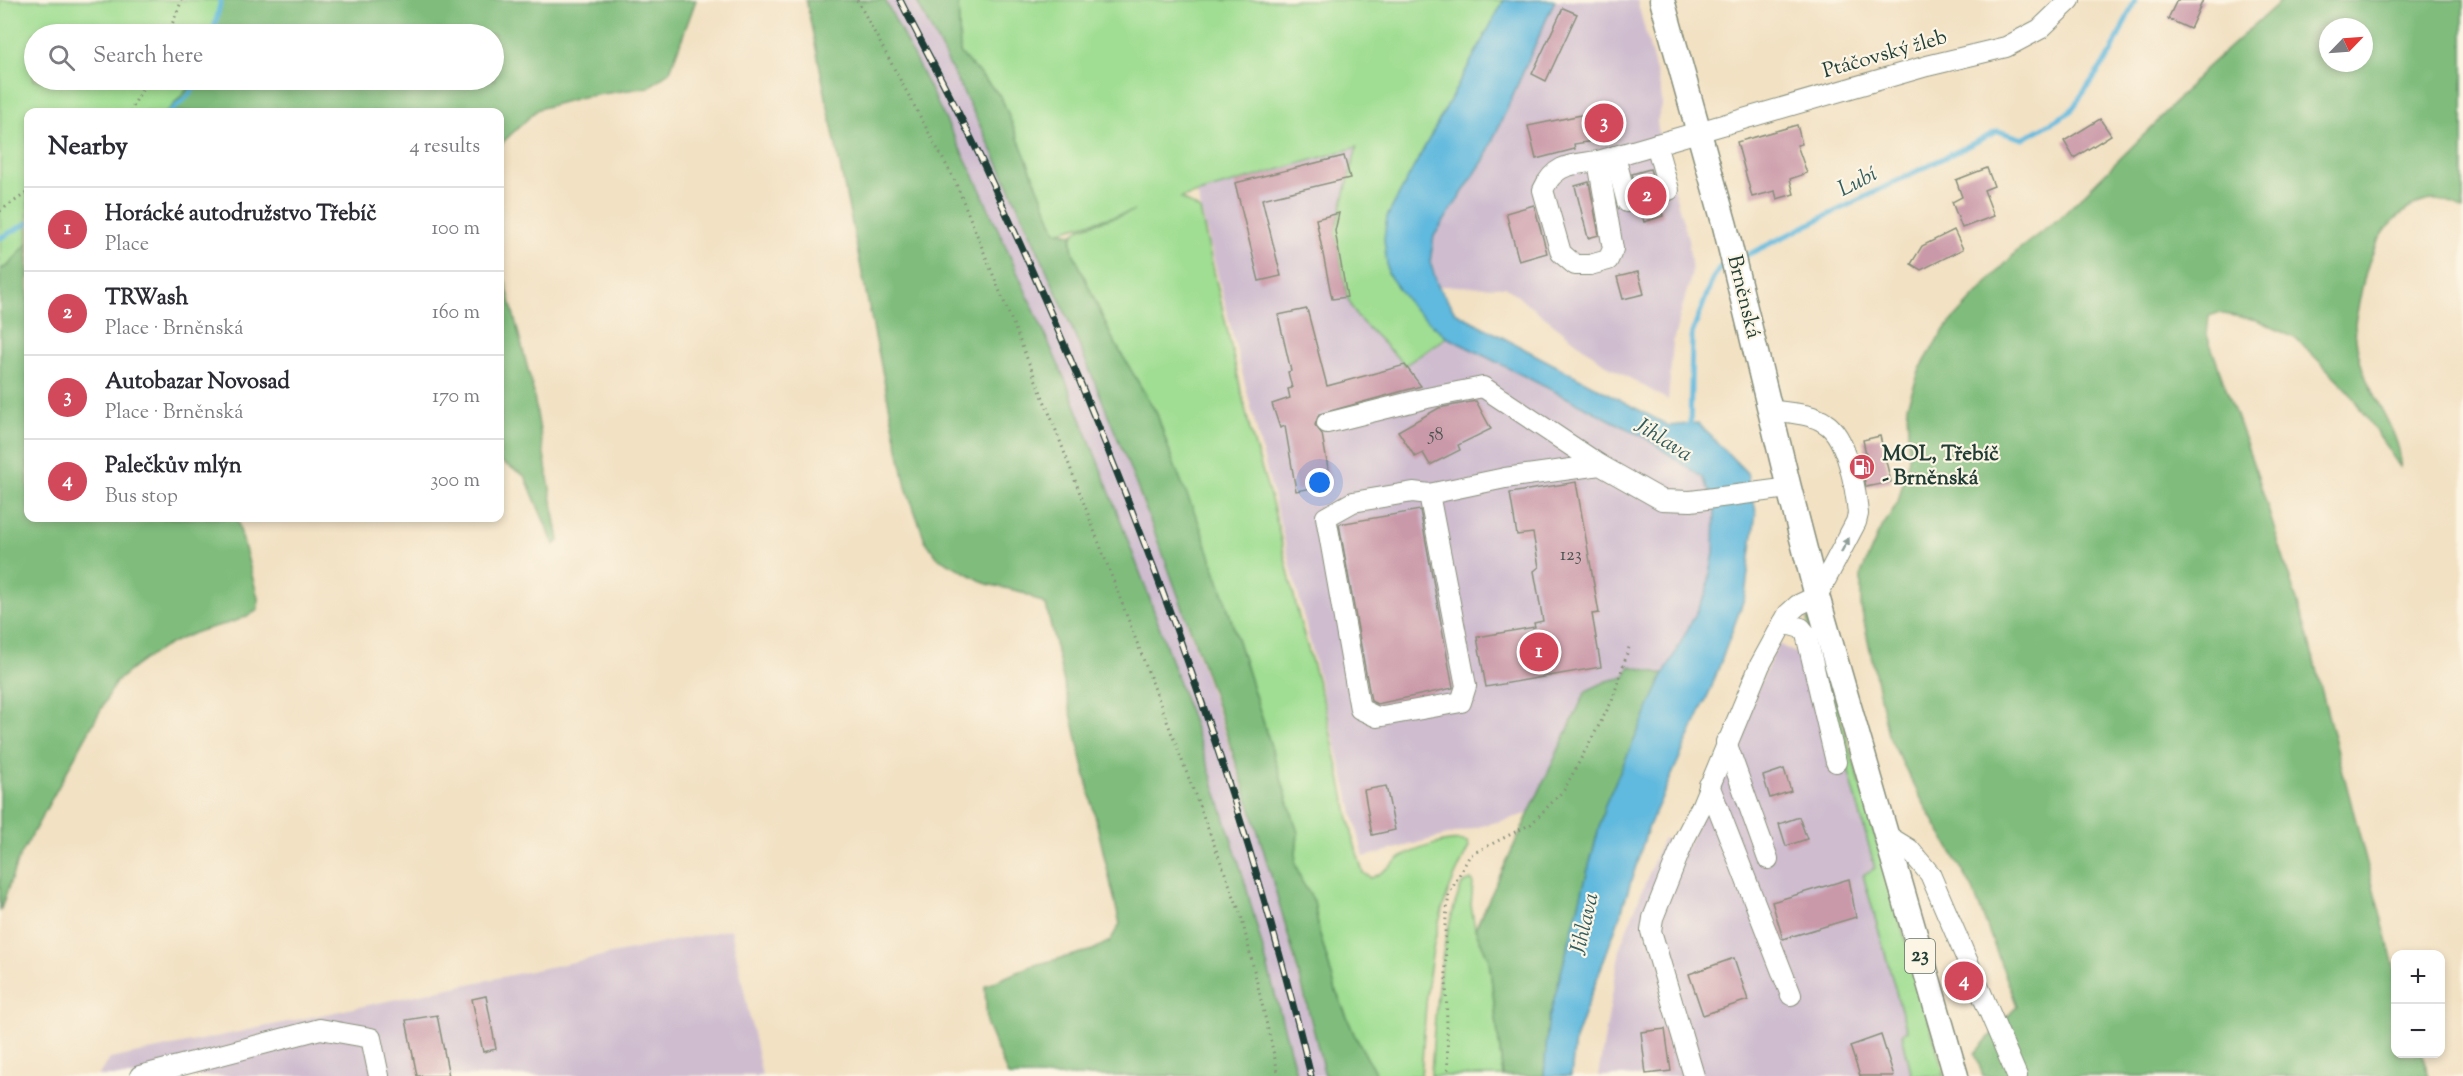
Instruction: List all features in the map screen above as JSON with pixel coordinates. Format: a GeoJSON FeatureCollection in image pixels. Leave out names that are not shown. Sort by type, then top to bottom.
{"type":"FeatureCollection","features":[{"type":"Feature","properties":{"kind":"main road","name":"Brněnská"},"geometry":{"type":"LineString","coordinates":[[1662,0],[1725,225],[1789,488],[1818,596]]}},
{"type":"Feature","properties":{"kind":"main road","name":"23"},"geometry":{"type":"LineString","coordinates":[[1818,596],[1956,1076]]}},
{"type":"Feature","properties":{"kind":"street","name":"Ptáčovský žleb"},"geometry":{"type":"LineString","coordinates":[[1607,159],[1613,249],[1608,260],[1575,265],[1561,253],[1543,190],[1553,172],[1568,165],[1607,159],[1644,142],[1796,105],[1927,66],[2006,47],[2040,29],[2070,0]]}},
{"type":"Feature","properties":{"kind":"street"},"geometry":{"type":"LineString","coordinates":[[1607,159],[1627,202],[1669,190],[1644,142]]}},
{"type":"Feature","properties":{"kind":"street"},"geometry":{"type":"LineString","coordinates":[[1327,423],[1427,398],[1483,387],[1600,465],[1662,500],[1691,501],[1789,488]]}},
{"type":"Feature","properties":{"kind":"street"},"geometry":{"type":"LineString","coordinates":[[1694,1076],[1651,931],[1653,918],[1760,665],[1783,622],[1797,606],[1818,596],[1858,514],[1844,450],[1838,436],[1825,422],[1770,410]]}},
{"type":"Feature","properties":{"kind":"street"},"geometry":{"type":"LineString","coordinates":[[1429,494],[1466,686],[1461,702],[1377,717],[1360,709],[1326,517],[1353,502],[1413,492],[1429,494],[1505,478],[1600,465]]}},
{"type":"Feature","properties":{"kind":"street"},"geometry":{"type":"LineString","coordinates":[[1783,622],[1802,628],[1806,634],[1836,762]]}},
{"type":"Feature","properties":{"kind":"street"},"geometry":{"type":"LineString","coordinates":[[1726,742],[1768,859]]}},
{"type":"Feature","properties":{"kind":"street"},"geometry":{"type":"LineString","coordinates":[[1709,785],[1791,996]]}},
{"type":"Feature","properties":{"kind":"street"},"geometry":{"type":"LineString","coordinates":[[1886,835],[1909,849],[1934,881],[2017,1076]]}},
{"type":"Feature","properties":{"kind":"street"},"geometry":{"type":"LineString","coordinates":[[140,1076],[320,1029],[371,1038],[380,1076]]}},
{"type":"Feature","properties":{"kind":"path"},"geometry":{"type":"LineString","coordinates":[[172,24],[182,0]]}},
{"type":"Feature","properties":{"kind":"path"},"geometry":{"type":"LineString","coordinates":[[857,0],[955,181],[1052,420],[1241,915],[1279,1076]]}},
{"type":"Feature","properties":{"kind":"path"},"geometry":{"type":"LineString","coordinates":[[132,108],[142,90]]}},
{"type":"Feature","properties":{"kind":"path"},"geometry":{"type":"LineString","coordinates":[[0,211],[24,195]]}},
{"type":"Feature","properties":{"kind":"path"},"geometry":{"type":"LineString","coordinates":[[1448,1076],[1444,926],[1449,894],[1470,855],[1531,824],[1564,790],[1612,701],[1630,644]]}},
{"type":"Feature","properties":{"kind":"shaded area"},"geometry":{"type":"Polygon","coordinates":[[[885,0],[916,0],[1001,168],[1092,374],[1174,585],[1234,761],[1270,871],[1325,1076],[1297,1076],[1244,879],[1209,769],[1148,594],[1104,477],[1067,384],[976,180],[885,0]]]}},
{"type":"Feature","properties":{"kind":"shaded area"},"geometry":{"type":"Polygon","coordinates":[[[1555,0],[1637,0],[1661,91],[1662,106],[1657,121],[1660,142],[1688,239],[1692,272],[1673,342],[1668,400],[1605,364],[1506,287],[1438,286],[1430,262],[1434,236],[1484,160],[1555,0]]]}},
{"type":"Feature","properties":{"kind":"shaded area"},"geometry":{"type":"Polygon","coordinates":[[[1357,147],[1335,231],[1347,297],[1357,317],[1404,364],[1447,337],[1644,437],[1703,478],[1715,504],[1714,553],[1706,594],[1664,674],[1631,666],[1625,677],[1607,681],[1586,691],[1531,813],[1364,857],[1197,193],[1357,147]]]}},
{"type":"Feature","properties":{"kind":"shaded area"},"geometry":{"type":"Polygon","coordinates":[[[1778,644],[1807,659],[1825,738],[1840,735],[1875,868],[1863,875],[1907,1032],[1902,1035],[1912,1076],[1598,1076],[1621,944],[1663,838],[1686,849],[1778,644]]]}},
{"type":"Feature","properties":{"kind":"shaded area"},"geometry":{"type":"Polygon","coordinates":[[[731,929],[762,1076],[98,1076],[110,1059],[731,929]]]}},
{"type":"Feature","properties":{"kind":"green space"},"geometry":{"type":"Polygon","coordinates":[[[0,0],[220,0],[215,24],[24,24],[24,90],[187,90],[171,108],[24,108],[24,248],[9,265],[0,270],[0,0]]]}},
{"type":"Feature","properties":{"kind":"green space"},"geometry":{"type":"Polygon","coordinates":[[[220,0],[696,0],[670,71],[649,87],[582,97],[538,109],[504,141],[504,108],[171,108],[187,90],[504,90],[504,24],[215,24],[220,0]]]}},
{"type":"Feature","properties":{"kind":"green space"},"geometry":{"type":"Polygon","coordinates":[[[806,0],[885,0],[976,180],[1067,384],[1148,594],[1209,769],[1244,879],[1297,1076],[1008,1076],[987,1025],[985,986],[1031,966],[1093,950],[1110,941],[1120,924],[1046,605],[1022,592],[987,584],[937,557],[925,540],[906,487],[806,0]]]}},
{"type":"Feature","properties":{"kind":"green space"},"geometry":{"type":"Polygon","coordinates":[[[916,0],[958,0],[960,53],[1001,97],[1056,231],[1073,234],[1071,241],[1073,252],[1112,338],[1157,414],[1222,590],[1298,833],[1295,863],[1302,882],[1314,901],[1319,931],[1336,991],[1354,1034],[1377,1076],[1325,1076],[1262,844],[1186,616],[1098,391],[1051,280],[971,106],[916,0]]]}},
{"type":"Feature","properties":{"kind":"green space"},"geometry":{"type":"Polygon","coordinates":[[[958,0],[1504,0],[1387,217],[1411,306],[1447,337],[1405,365],[1357,317],[1347,297],[1335,231],[1357,147],[1181,198],[1200,210],[1250,430],[1273,506],[1299,618],[1325,707],[1354,842],[1363,873],[1371,878],[1405,855],[1443,842],[1467,842],[1469,847],[1443,906],[1436,934],[1427,995],[1421,1076],[1377,1076],[1354,1034],[1336,991],[1319,931],[1314,901],[1302,883],[1295,863],[1298,833],[1222,590],[1157,414],[1112,338],[1073,252],[1072,239],[1080,228],[1134,211],[1056,232],[1001,97],[960,53],[958,0]]]}},
{"type":"Feature","properties":{"kind":"green space"},"geometry":{"type":"Polygon","coordinates":[[[2282,0],[2463,0],[2463,210],[2436,200],[2415,205],[2397,217],[2380,238],[2374,250],[2365,276],[2355,320],[2356,342],[2363,370],[2397,444],[2400,467],[2347,389],[2297,339],[2257,320],[2218,313],[2209,316],[2207,335],[2259,480],[2305,627],[2391,955],[2391,1058],[2423,1058],[2429,1076],[1983,1076],[1975,1053],[2017,1006],[1972,887],[1920,797],[1888,735],[1861,607],[1861,574],[1878,534],[1898,502],[1909,458],[1907,406],[1920,369],[1943,331],[2018,250],[2061,217],[2156,123],[2204,70],[2282,0]]]}},
{"type":"Feature","properties":{"kind":"green space"},"geometry":{"type":"Polygon","coordinates":[[[24,248],[24,522],[238,522],[258,598],[258,610],[250,615],[171,643],[116,682],[17,862],[0,912],[0,270],[9,265],[24,248]]]}},
{"type":"Feature","properties":{"kind":"green space"},"geometry":{"type":"Polygon","coordinates":[[[504,277],[532,385],[559,541],[554,545],[525,476],[504,463],[504,277]]]}},
{"type":"Feature","properties":{"kind":"green space"},"geometry":{"type":"Polygon","coordinates":[[[1807,619],[1813,622],[1945,1076],[1912,1076],[1902,1034],[1907,1031],[1863,875],[1875,868],[1807,619]]]}},
{"type":"Feature","properties":{"kind":"green space"},"geometry":{"type":"Polygon","coordinates":[[[1630,666],[1664,674],[1605,805],[1548,1022],[1544,1076],[1503,1076],[1489,960],[1475,929],[1586,691],[1607,681],[1625,677],[1630,666]]]}},
{"type":"Feature","properties":{"kind":"green space"},"geometry":{"type":"Polygon","coordinates":[[[1471,880],[1473,884],[1471,905],[1475,929],[1489,960],[1503,1076],[1431,1076],[1436,1003],[1443,955],[1462,884],[1471,880]]]}},
{"type":"Feature","properties":{"kind":"water","name":"Jihlava"},"geometry":{"type":"Polygon","coordinates":[[[1504,0],[1555,0],[1484,160],[1434,236],[1430,262],[1438,286],[1455,312],[1669,426],[1698,423],[1747,473],[1756,511],[1745,596],[1712,686],[1648,828],[1620,916],[1575,1039],[1571,1076],[1544,1076],[1548,1022],[1605,805],[1664,674],[1706,594],[1714,553],[1715,504],[1703,478],[1644,437],[1447,337],[1411,306],[1388,274],[1384,239],[1387,217],[1504,0]]]}},
{"type":"Feature","properties":{"kind":"building"},"geometry":{"type":"Polygon","coordinates":[[[2177,0],[2203,0],[2190,29],[2168,19],[2177,0]]]}},
{"type":"Feature","properties":{"kind":"building"},"geometry":{"type":"Polygon","coordinates":[[[1563,8],[1577,14],[1546,81],[1532,74],[1563,8]]]}},
{"type":"Feature","properties":{"kind":"building"},"geometry":{"type":"Polygon","coordinates":[[[1615,108],[1619,137],[1574,144],[1575,149],[1536,159],[1528,126],[1615,108]]]}},
{"type":"Feature","properties":{"kind":"building"},"geometry":{"type":"Polygon","coordinates":[[[2100,119],[2111,135],[2074,158],[2064,141],[2100,119]]]}},
{"type":"Feature","properties":{"kind":"building"},"geometry":{"type":"Polygon","coordinates":[[[1797,125],[1802,144],[1797,145],[1807,173],[1790,179],[1794,194],[1777,199],[1775,191],[1752,197],[1737,142],[1797,125]]]}},
{"type":"Feature","properties":{"kind":"building"},"geometry":{"type":"Polygon","coordinates":[[[1344,156],[1350,178],[1262,199],[1281,276],[1259,281],[1235,183],[1344,156]]]}},
{"type":"Feature","properties":{"kind":"building"},"geometry":{"type":"Polygon","coordinates":[[[1987,168],[1994,186],[1984,190],[1994,216],[1962,228],[1952,202],[1962,197],[1956,180],[1987,168]]]}},
{"type":"Feature","properties":{"kind":"building"},"geometry":{"type":"Polygon","coordinates":[[[1650,169],[1654,182],[1646,190],[1636,187],[1632,174],[1650,169]]]}},
{"type":"Feature","properties":{"kind":"building"},"geometry":{"type":"Polygon","coordinates":[[[1589,182],[1599,235],[1588,238],[1575,186],[1589,182]]]}},
{"type":"Feature","properties":{"kind":"building"},"geometry":{"type":"Polygon","coordinates":[[[1650,202],[1660,205],[1663,216],[1644,222],[1641,211],[1650,202]]]}},
{"type":"Feature","properties":{"kind":"building"},"geometry":{"type":"Polygon","coordinates":[[[1534,205],[1547,253],[1519,261],[1506,213],[1534,205]]]}},
{"type":"Feature","properties":{"kind":"building"},"geometry":{"type":"Polygon","coordinates":[[[1339,213],[1335,231],[1347,297],[1332,299],[1316,219],[1339,213]]]}},
{"type":"Feature","properties":{"kind":"building"},"geometry":{"type":"Polygon","coordinates":[[[1954,230],[1963,249],[1921,270],[1911,264],[1922,246],[1954,230]]]}},
{"type":"Feature","properties":{"kind":"building"},"geometry":{"type":"Polygon","coordinates":[[[1638,272],[1644,294],[1623,299],[1617,277],[1638,272]]]}},
{"type":"Feature","properties":{"kind":"building"},"geometry":{"type":"Polygon","coordinates":[[[1307,309],[1327,386],[1405,365],[1421,386],[1319,414],[1315,425],[1322,434],[1331,485],[1296,491],[1285,426],[1280,428],[1272,404],[1290,398],[1288,389],[1292,388],[1288,372],[1291,371],[1278,315],[1307,309]]]}},
{"type":"Feature","properties":{"kind":"building"},"geometry":{"type":"Polygon","coordinates":[[[1476,401],[1491,429],[1458,445],[1460,450],[1430,465],[1423,453],[1415,457],[1398,431],[1439,408],[1476,401]]]}},
{"type":"Feature","properties":{"kind":"building"},"geometry":{"type":"Polygon","coordinates":[[[1880,436],[1891,482],[1866,487],[1859,456],[1866,454],[1863,440],[1880,436]]]}},
{"type":"Feature","properties":{"kind":"building"},"geometry":{"type":"Polygon","coordinates":[[[1576,482],[1599,613],[1592,614],[1601,667],[1486,687],[1477,637],[1535,627],[1534,623],[1543,621],[1534,571],[1539,567],[1533,533],[1517,535],[1510,493],[1576,482]]]}},
{"type":"Feature","properties":{"kind":"building"},"geometry":{"type":"Polygon","coordinates":[[[1420,510],[1453,688],[1377,704],[1371,701],[1339,524],[1420,510]]]}},
{"type":"Feature","properties":{"kind":"building"},"geometry":{"type":"Polygon","coordinates":[[[1784,769],[1791,791],[1770,798],[1763,776],[1784,769]]]}},
{"type":"Feature","properties":{"kind":"building"},"geometry":{"type":"Polygon","coordinates":[[[1386,786],[1395,830],[1372,835],[1364,790],[1386,786]]]}},
{"type":"Feature","properties":{"kind":"building"},"geometry":{"type":"Polygon","coordinates":[[[1799,817],[1807,839],[1786,846],[1779,824],[1799,817]]]}},
{"type":"Feature","properties":{"kind":"building"},"geometry":{"type":"Polygon","coordinates":[[[1849,879],[1856,917],[1783,939],[1772,902],[1849,879]]]}},
{"type":"Feature","properties":{"kind":"building"},"geometry":{"type":"Polygon","coordinates":[[[1734,958],[1748,1000],[1703,1015],[1689,974],[1734,958]]]}},
{"type":"Feature","properties":{"kind":"building"},"geometry":{"type":"Polygon","coordinates":[[[486,996],[496,1049],[483,1052],[472,999],[486,996]]]}},
{"type":"Feature","properties":{"kind":"building"},"geometry":{"type":"Polygon","coordinates":[[[437,1015],[449,1076],[417,1076],[406,1020],[437,1015]]]}},
{"type":"Feature","properties":{"kind":"building"},"geometry":{"type":"Polygon","coordinates":[[[1665,1029],[1671,1071],[1646,1074],[1641,1032],[1665,1029]]]}},
{"type":"Feature","properties":{"kind":"building"},"geometry":{"type":"Polygon","coordinates":[[[1881,1035],[1894,1076],[1860,1076],[1850,1046],[1881,1035]]]}},
{"type":"Feature","properties":{"kind":"waterway"},"geometry":{"type":"LineString","coordinates":[[215,24],[221,0]]}},
{"type":"Feature","properties":{"kind":"waterway","name":"Lubí"},"geometry":{"type":"LineString","coordinates":[[1739,259],[1998,131],[2023,139],[2070,112],[2111,53],[2135,0]]}},
{"type":"Feature","properties":{"kind":"waterway"},"geometry":{"type":"LineString","coordinates":[[174,108],[192,90]]}},
{"type":"Feature","properties":{"kind":"waterway"},"geometry":{"type":"LineString","coordinates":[[0,238],[24,225]]}},
{"type":"Feature","properties":{"kind":"waterway","name":"Lubí"},"geometry":{"type":"LineString","coordinates":[[1690,430],[1692,334],[1713,278],[1722,265],[1727,264]]}},
{"type":"Feature","properties":{"kind":"railway"},"geometry":{"type":"LineString","coordinates":[[900,0],[989,176],[1038,284],[1130,506],[1212,732],[1248,846],[1311,1076]]}},
{"type":"Feature","properties":{"kind":"place","name":"Autobazar Novosad"},"geometry":{"type":"Point","coordinates":[1604,123]}},
{"type":"Feature","properties":{"kind":"place","name":"TRWash"},"geometry":{"type":"Point","coordinates":[1647,196]}},
{"type":"Feature","properties":{"kind":"place","name":"MOL, Třebíč - Brněnská"},"geometry":{"type":"Point","coordinates":[1862,467]}},
{"type":"Feature","properties":{"kind":"place","name":"Horácké autodružstvo Třebíč"},"geometry":{"type":"Point","coordinates":[1539,652]}},
{"type":"Feature","properties":{"kind":"place","name":"Palečkův mlýn"},"geometry":{"type":"Point","coordinates":[1964,981]}}]}
